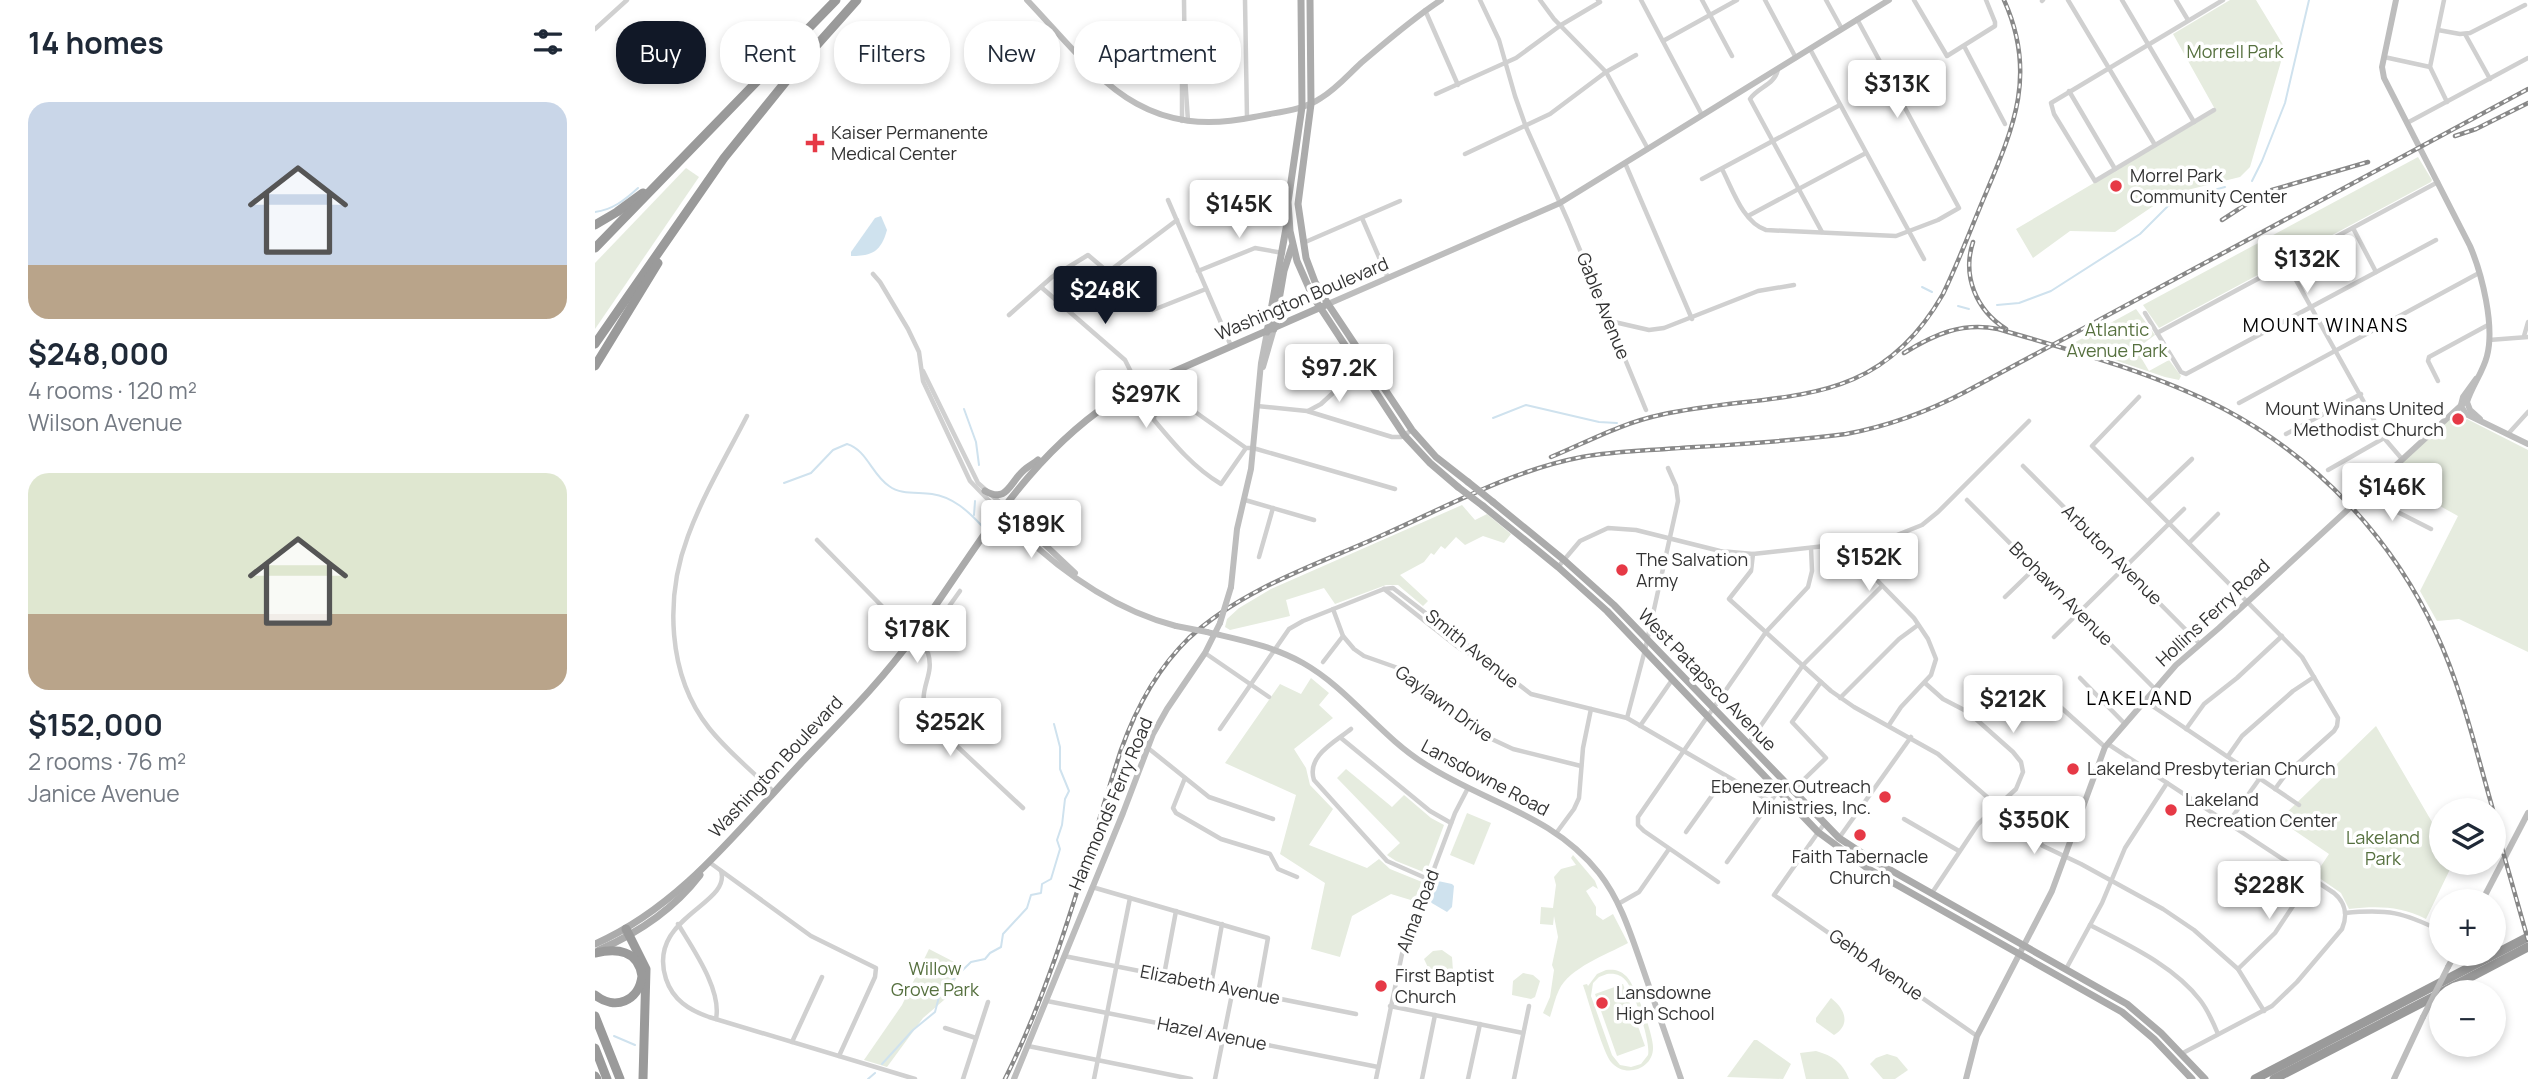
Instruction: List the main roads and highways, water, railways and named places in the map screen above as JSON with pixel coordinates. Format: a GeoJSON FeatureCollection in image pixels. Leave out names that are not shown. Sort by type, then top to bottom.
{"type":"FeatureCollection","features":[{"type":"Feature","properties":{"kind":"highway"},"geometry":{"type":"LineString","coordinates":[[815,21],[836,0]]}},
{"type":"Feature","properties":{"kind":"highway"},"geometry":{"type":"LineString","coordinates":[[820,42],[857,0]]}},
{"type":"Feature","properties":{"kind":"highway"},"geometry":{"type":"LineString","coordinates":[[595,248],[754,84]]}},
{"type":"Feature","properties":{"kind":"highway"},"geometry":{"type":"LineString","coordinates":[[595,344],[724,158],[784,84]]}},
{"type":"Feature","properties":{"kind":"highway"},"geometry":{"type":"LineString","coordinates":[[595,225],[630,204],[677,165]]}},
{"type":"Feature","properties":{"kind":"highway"},"geometry":{"type":"LineString","coordinates":[[595,368],[689,207]]}},
{"type":"Feature","properties":{"kind":"highway"},"geometry":{"type":"LineString","coordinates":[[595,995],[614,1004],[633,997],[640,987],[642,976],[626,933]]}},
{"type":"Feature","properties":{"kind":"highway"},"geometry":{"type":"LineString","coordinates":[[626,933],[646,969],[643,1079]]}},
{"type":"Feature","properties":{"kind":"highway"},"geometry":{"type":"LineString","coordinates":[[2255,1079],[2528,937]]}},
{"type":"Feature","properties":{"kind":"highway"},"geometry":{"type":"LineString","coordinates":[[2466,980],[2528,947]]}},
{"type":"Feature","properties":{"kind":"highway"},"geometry":{"type":"LineString","coordinates":[[595,952],[621,950],[636,960]]}},
{"type":"Feature","properties":{"kind":"highway"},"geometry":{"type":"LineString","coordinates":[[2274,1079],[2429,1000]]}},
{"type":"Feature","properties":{"kind":"highway"},"geometry":{"type":"LineString","coordinates":[[595,1016],[620,1079]]}},
{"type":"Feature","properties":{"kind":"highway"},"geometry":{"type":"LineString","coordinates":[[595,1048],[607,1079]]}},
{"type":"Feature","properties":{"kind":"main road"},"geometry":{"type":"LineString","coordinates":[[1270,331],[1285,254],[1290,181],[1302,107],[1301,0]]}},
{"type":"Feature","properties":{"kind":"main road","name":"West Patapsco Avenue"},"geometry":{"type":"LineString","coordinates":[[1310,0],[1311,104],[1298,191],[1302,243],[1310,269],[1328,304],[1412,430],[1436,457],[1564,560],[1605,597],[1839,838],[1871,859],[2088,981],[2145,1017],[2205,1079]]}},
{"type":"Feature","properties":{"kind":"main road","name":"West Patapsco Avenue"},"geometry":{"type":"LineString","coordinates":[[1289,216],[1293,245],[1306,285],[1319,308],[1404,435],[1430,463],[1558,567],[1607,611],[1818,832],[1867,868],[2122,1012],[2193,1079]]}},
{"type":"Feature","properties":{"kind":"main road"},"geometry":{"type":"LineString","coordinates":[[1285,254],[1293,245],[1302,243]]}},
{"type":"Feature","properties":{"kind":"main road","name":"Washington Boulevard"},"geometry":{"type":"LineString","coordinates":[[595,952],[674,904],[709,862],[873,686],[912,638],[1025,477],[1050,452],[1099,410],[1139,387],[1328,304]]}},
{"type":"Feature","properties":{"kind":"main road"},"geometry":{"type":"LineString","coordinates":[[985,491],[997,495],[1005,493],[1024,469],[1050,452]]}},
{"type":"Feature","properties":{"kind":"main road"},"geometry":{"type":"LineString","coordinates":[[985,533],[1001,527],[1019,531]]}},
{"type":"Feature","properties":{"kind":"main road","name":"Washington Boulevard"},"geometry":{"type":"LineString","coordinates":[[595,944],[626,933]]}},
{"type":"Feature","properties":{"kind":"main road"},"geometry":{"type":"LineString","coordinates":[[2062,977],[2067,974],[2083,983],[2088,981]]}},
{"type":"Feature","properties":{"kind":"main road"},"geometry":{"type":"LineString","coordinates":[[2172,1058],[2178,1057],[2199,1079]]}},
{"type":"Feature","properties":{"kind":"water"},"geometry":{"type":"Polygon","coordinates":[[[881,216],[887,230],[879,247],[865,255],[851,256],[851,252],[875,218],[881,216]]]}},
{"type":"Feature","properties":{"kind":"water"},"geometry":{"type":"Polygon","coordinates":[[[1438,881],[1454,886],[1452,907],[1447,912],[1430,902],[1438,881]]]}},
{"type":"Feature","properties":{"kind":"waterway"},"geometry":{"type":"LineString","coordinates":[[2252,181],[2285,103],[2309,0]]}},
{"type":"Feature","properties":{"kind":"waterway"},"geometry":{"type":"LineString","coordinates":[[1997,305],[2019,303],[2051,291],[2140,234],[2168,206],[2184,198],[2225,187]]}},
{"type":"Feature","properties":{"kind":"waterway"},"geometry":{"type":"LineString","coordinates":[[595,212],[618,204],[638,188]]}},
{"type":"Feature","properties":{"kind":"waterway"},"geometry":{"type":"LineString","coordinates":[[1922,287],[1932,292]]}},
{"type":"Feature","properties":{"kind":"waterway"},"geometry":{"type":"LineString","coordinates":[[1958,306],[1969,309]]}},
{"type":"Feature","properties":{"kind":"waterway"},"geometry":{"type":"LineString","coordinates":[[1493,418],[1526,405],[1599,422],[1617,423]]}},
{"type":"Feature","properties":{"kind":"waterway"},"geometry":{"type":"LineString","coordinates":[[964,409],[976,442],[979,465]]}},
{"type":"Feature","properties":{"kind":"waterway"},"geometry":{"type":"LineString","coordinates":[[784,483],[811,473],[833,450],[847,444],[860,452],[883,481],[894,489],[947,498],[966,510],[982,526]]}},
{"type":"Feature","properties":{"kind":"waterway"},"geometry":{"type":"LineString","coordinates":[[974,515],[975,501]]}},
{"type":"Feature","properties":{"kind":"waterway"},"geometry":{"type":"LineString","coordinates":[[882,1064],[913,1030],[935,1012],[944,988],[971,962],[985,959],[1001,947],[1003,934],[1027,908],[1031,895],[1041,893],[1042,884],[1051,879],[1060,849],[1057,840],[1069,791],[1060,769],[1060,747],[1054,724]]}},
{"type":"Feature","properties":{"kind":"waterway"},"geometry":{"type":"LineString","coordinates":[[614,1036],[635,1045]]}},
{"type":"Feature","properties":{"kind":"waterway"},"geometry":{"type":"LineString","coordinates":[[868,1079],[875,1073]]}},
{"type":"Feature","properties":{"kind":"railway"},"geometry":{"type":"LineString","coordinates":[[1551,457],[1646,418],[1703,407],[1783,397],[1854,379],[1886,361],[1916,333],[1943,294],[2012,125],[2020,78],[2019,53],[2014,27],[2004,0]]}},
{"type":"Feature","properties":{"kind":"railway"},"geometry":{"type":"LineString","coordinates":[[1005,1079],[1055,958],[1133,719],[1148,690],[1177,650],[1210,620],[1233,605],[1257,591],[1481,490],[1556,463],[1613,453],[1846,434],[1922,412],[1965,392],[2528,89]]}},
{"type":"Feature","properties":{"kind":"railway"},"geometry":{"type":"LineString","coordinates":[[2455,136],[2476,129],[2528,103]]}},
{"type":"Feature","properties":{"kind":"railway"},"geometry":{"type":"LineString","coordinates":[[2222,220],[2265,192],[2368,162]]}},
{"type":"Feature","properties":{"kind":"railway"},"geometry":{"type":"LineString","coordinates":[[1973,242],[1969,267],[1974,291],[1987,312],[2006,329]]}},
{"type":"Feature","properties":{"kind":"railway"},"geometry":{"type":"LineString","coordinates":[[1904,353],[1949,331],[1972,327],[1998,329],[2170,384],[2224,409],[2290,451],[2320,476],[2374,533],[2418,598],[2453,676],[2490,798]]}},
{"type":"Feature","properties":{"kind":"railway"},"geometry":{"type":"LineString","coordinates":[[2506,862],[2528,940]]}},
{"type":"Feature","properties":{"kind":"place","name":"Kaiser Permanente Medical Center"},"geometry":{"type":"Point","coordinates":[815,143]}},
{"type":"Feature","properties":{"kind":"place","name":"Morrel Park Community Center"},"geometry":{"type":"Point","coordinates":[2116,186]}},
{"type":"Feature","properties":{"kind":"place","name":"Mount Winans United Methodist Church"},"geometry":{"type":"Point","coordinates":[2458,419]}},
{"type":"Feature","properties":{"kind":"place","name":"The Salvation Army"},"geometry":{"type":"Point","coordinates":[1622,570]}},
{"type":"Feature","properties":{"kind":"place","name":"Lakeland Presbyterian Church"},"geometry":{"type":"Point","coordinates":[2073,769]}},
{"type":"Feature","properties":{"kind":"place","name":"Ebenezer Outreach Ministries, Inc."},"geometry":{"type":"Point","coordinates":[1885,797]}},
{"type":"Feature","properties":{"kind":"place","name":"Lakeland Recreation Center"},"geometry":{"type":"Point","coordinates":[2171,810]}},
{"type":"Feature","properties":{"kind":"place","name":"Faith Tabernacle Church"},"geometry":{"type":"Point","coordinates":[1860,835]}},
{"type":"Feature","properties":{"kind":"place","name":"First Baptist Church"},"geometry":{"type":"Point","coordinates":[1381,986]}},
{"type":"Feature","properties":{"kind":"place","name":"Lansdowne High School"},"geometry":{"type":"Point","coordinates":[1602,1003]}},
{"type":"Feature","properties":{"kind":"district","name":"MOUNT WINANS"},"geometry":{"type":"Point","coordinates":[2326,325]}},
{"type":"Feature","properties":{"kind":"district","name":"LAKELAND"},"geometry":{"type":"Point","coordinates":[2140,698]}},
{"type":"Feature","properties":{"kind":"park label","name":"Morrell Park"},"geometry":{"type":"Point","coordinates":[2235,52]}},
{"type":"Feature","properties":{"kind":"park label","name":"Atlantic Avenue Park"},"geometry":{"type":"Point","coordinates":[2117,340]}},
{"type":"Feature","properties":{"kind":"park label","name":"Lakeland Park"},"geometry":{"type":"Point","coordinates":[2383,848]}},
{"type":"Feature","properties":{"kind":"park label","name":"Willow Grove Park"},"geometry":{"type":"Point","coordinates":[935,979]}}]}
